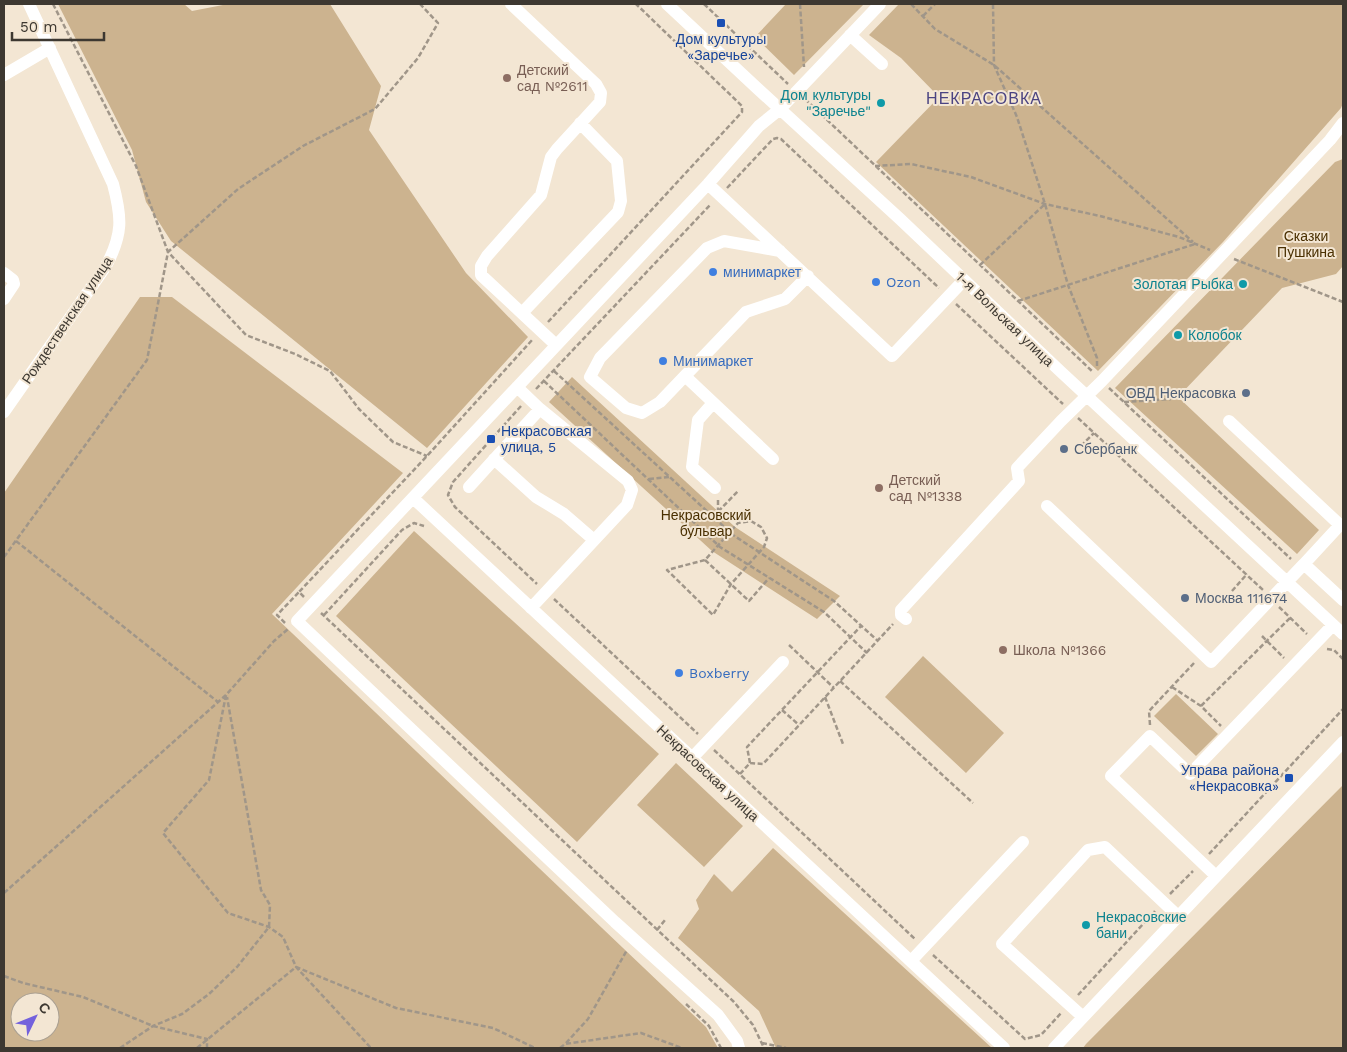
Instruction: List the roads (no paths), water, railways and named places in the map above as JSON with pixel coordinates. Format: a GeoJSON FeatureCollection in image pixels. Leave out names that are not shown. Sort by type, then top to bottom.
{"type":"FeatureCollection","features":[{"type":"Feature","properties":{"kind":"street","name":"Рождественская улица"},"geometry":{"type":"LineString","coordinates":[[4,412],[106,266],[116,247],[120,223],[118,201],[113,184],[29,4]]}},
{"type":"Feature","properties":{"kind":"street"},"geometry":{"type":"LineString","coordinates":[[511,4],[596,84],[601,93],[600,102],[552,157],[541,195],[487,256],[481,266],[482,275],[556,345]]}},
{"type":"Feature","properties":{"kind":"street","name":"1-я Вольская улица"},"geometry":{"type":"LineString","coordinates":[[667,4],[900,218],[1087,396],[1343,634]]}},
{"type":"Feature","properties":{"kind":"street"},"geometry":{"type":"LineString","coordinates":[[739,1048],[737,1041],[718,1015],[297,621],[708,184],[758,126],[780,109],[880,4]]}},
{"type":"Feature","properties":{"kind":"street"},"geometry":{"type":"LineString","coordinates":[[850,35],[882,64]]}},
{"type":"Feature","properties":{"kind":"street"},"geometry":{"type":"LineString","coordinates":[[4,75],[50,48]]}},
{"type":"Feature","properties":{"kind":"street"},"geometry":{"type":"LineString","coordinates":[[522,313],[618,212],[621,202],[617,161],[580,123]]}},
{"type":"Feature","properties":{"kind":"street"},"geometry":{"type":"LineString","coordinates":[[903,617],[901,610],[1019,481],[1017,468],[1222,255],[1324,146],[1343,123]]}},
{"type":"Feature","properties":{"kind":"street"},"geometry":{"type":"LineString","coordinates":[[708,184],[892,356],[964,280]]}},
{"type":"Feature","properties":{"kind":"street"},"geometry":{"type":"LineString","coordinates":[[780,251],[724,240],[707,248],[600,358],[590,377],[626,408],[642,413],[660,402],[746,312],[785,300],[808,276]]}},
{"type":"Feature","properties":{"kind":"street"},"geometry":{"type":"LineString","coordinates":[[4,273],[13,280],[14,284],[4,299]]}},
{"type":"Feature","properties":{"kind":"street"},"geometry":{"type":"LineString","coordinates":[[685,376],[773,459]]}},
{"type":"Feature","properties":{"kind":"street"},"geometry":{"type":"LineString","coordinates":[[517,387],[540,409],[628,481],[632,490],[627,505],[531,608]]}},
{"type":"Feature","properties":{"kind":"street"},"geometry":{"type":"LineString","coordinates":[[713,403],[698,420],[692,467],[717,494]]}},
{"type":"Feature","properties":{"kind":"street"},"geometry":{"type":"LineString","coordinates":[[469,487],[540,409]]}},
{"type":"Feature","properties":{"kind":"street"},"geometry":{"type":"LineString","coordinates":[[1046,506],[1211,662],[1288,582],[1340,524],[1229,421]]}},
{"type":"Feature","properties":{"kind":"street"},"geometry":{"type":"LineString","coordinates":[[494,459],[536,497],[564,514],[594,540]]}},
{"type":"Feature","properties":{"kind":"street","name":"Некрасовская улица"},"geometry":{"type":"LineString","coordinates":[[413,498],[1004,1048]]}},
{"type":"Feature","properties":{"kind":"street"},"geometry":{"type":"LineString","coordinates":[[1302,566],[1343,600]]}},
{"type":"Feature","properties":{"kind":"street"},"geometry":{"type":"LineString","coordinates":[[1216,876],[1111,776],[1150,736],[1190,774],[1333,625]]}},
{"type":"Feature","properties":{"kind":"street"},"geometry":{"type":"LineString","coordinates":[[692,758],[783,662]]}},
{"type":"Feature","properties":{"kind":"street"},"geometry":{"type":"LineString","coordinates":[[1054,1048],[1343,742]]}},
{"type":"Feature","properties":{"kind":"street"},"geometry":{"type":"LineString","coordinates":[[910,961],[1023,842]]}},
{"type":"Feature","properties":{"kind":"street"},"geometry":{"type":"LineString","coordinates":[[1084,1017],[1002,944],[1088,850],[1105,847],[1178,916]]}},
{"type":"Feature","properties":{"kind":"place","name":"Дом культуры «Заречье»"},"geometry":{"type":"Point","coordinates":[721,23]}},
{"type":"Feature","properties":{"kind":"place","name":"Детский сад №2611"},"geometry":{"type":"Point","coordinates":[507,78]}},
{"type":"Feature","properties":{"kind":"place","name":"Дом культуры \"Заречье\""},"geometry":{"type":"Point","coordinates":[881,103]}},
{"type":"Feature","properties":{"kind":"place","name":"минимаркет"},"geometry":{"type":"Point","coordinates":[713,272]}},
{"type":"Feature","properties":{"kind":"place","name":"Ozon"},"geometry":{"type":"Point","coordinates":[876,282]}},
{"type":"Feature","properties":{"kind":"place","name":"Золотая Рыбка"},"geometry":{"type":"Point","coordinates":[1243,284]}},
{"type":"Feature","properties":{"kind":"place","name":"Колобок"},"geometry":{"type":"Point","coordinates":[1178,335]}},
{"type":"Feature","properties":{"kind":"place","name":"Минимаркет"},"geometry":{"type":"Point","coordinates":[663,361]}},
{"type":"Feature","properties":{"kind":"place","name":"ОВД Некрасовка"},"geometry":{"type":"Point","coordinates":[1246,393]}},
{"type":"Feature","properties":{"kind":"place","name":"Некрасовская улица, 5"},"geometry":{"type":"Point","coordinates":[491,439]}},
{"type":"Feature","properties":{"kind":"place","name":"Сбербанк"},"geometry":{"type":"Point","coordinates":[1064,449]}},
{"type":"Feature","properties":{"kind":"place","name":"Детский сад №1338"},"geometry":{"type":"Point","coordinates":[879,488]}},
{"type":"Feature","properties":{"kind":"place","name":"Москва 111674"},"geometry":{"type":"Point","coordinates":[1185,598]}},
{"type":"Feature","properties":{"kind":"place","name":"Школа №1366"},"geometry":{"type":"Point","coordinates":[1003,650]}},
{"type":"Feature","properties":{"kind":"place","name":"Boxberry"},"geometry":{"type":"Point","coordinates":[679,673]}},
{"type":"Feature","properties":{"kind":"place","name":"Управа района «Некрасовка»"},"geometry":{"type":"Point","coordinates":[1289,778]}},
{"type":"Feature","properties":{"kind":"place","name":"Некрасовские бани"},"geometry":{"type":"Point","coordinates":[1086,925]}},
{"type":"Feature","properties":{"kind":"district","name":"НЕКРАСОВКА"},"geometry":{"type":"Point","coordinates":[984,98]}},
{"type":"Feature","properties":{"kind":"park label","name":"Сказки Пушкина"},"geometry":{"type":"Point","coordinates":[1306,244]}},
{"type":"Feature","properties":{"kind":"park label","name":"Некрасовский бульвар"},"geometry":{"type":"Point","coordinates":[706,524]}}]}
